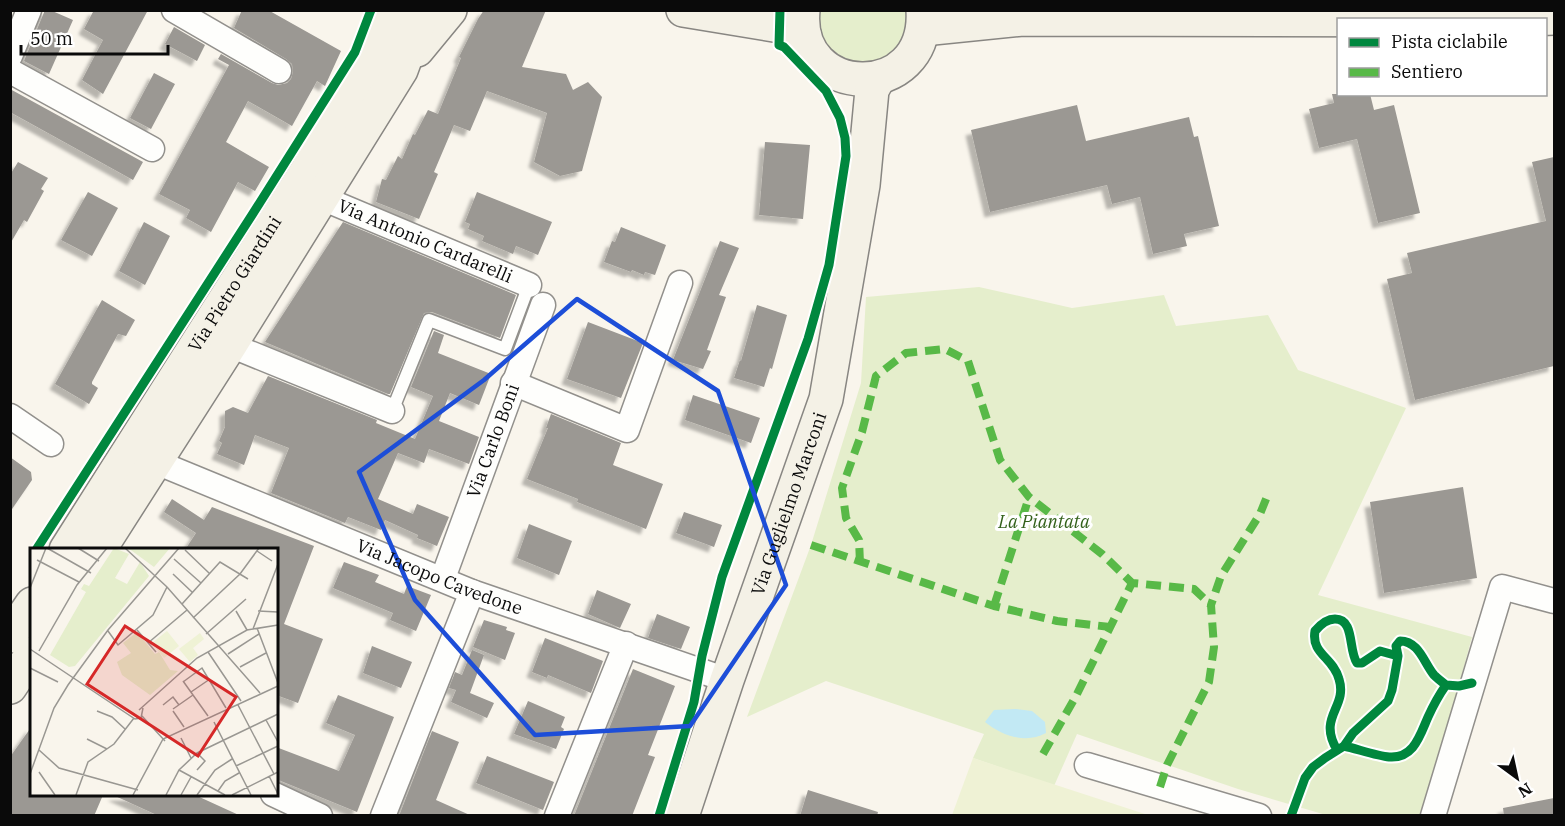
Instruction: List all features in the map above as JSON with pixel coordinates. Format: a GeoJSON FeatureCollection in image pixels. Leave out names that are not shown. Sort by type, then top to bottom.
{"type":"FeatureCollection","features":[{"type":"Feature","properties":{"kind":"street"},"geometry":{"type":"LineString","coordinates":[[174,10],[279,71]]}},
{"type":"Feature","properties":{"kind":"street","name":"Via Pietro Giardini"},"geometry":{"type":"LineString","coordinates":[[67,548],[308,169],[375,54],[393,10]]}},
{"type":"Feature","properties":{"kind":"street","name":"Via Pietro Giardini"},"geometry":{"type":"LineString","coordinates":[[401,70],[423,10]]}},
{"type":"Feature","properties":{"kind":"street","name":"Via Pietro Giardini"},"geometry":{"type":"LineString","coordinates":[[100,548],[401,70],[450,10]]}},
{"type":"Feature","properties":{"kind":"street"},"geometry":{"type":"LineString","coordinates":[[683,10],[780,26],[804,22]]}},
{"type":"Feature","properties":{"kind":"street"},"geometry":{"type":"LineString","coordinates":[[10,56],[21,16]]}},
{"type":"Feature","properties":{"kind":"street"},"geometry":{"type":"LineString","coordinates":[[829,70],[853,80],[878,79],[894,72],[908,61],[918,46],[923,20],[1337,20]]}},
{"type":"Feature","properties":{"kind":"street","name":"Via Guglielmo Marconi"},"geometry":{"type":"LineString","coordinates":[[804,22],[813,55],[829,70],[848,103],[863,185]]}},
{"type":"Feature","properties":{"kind":"street"},"geometry":{"type":"LineString","coordinates":[[10,71],[152,149]]}},
{"type":"Feature","properties":{"kind":"street","name":"Via Guglielmo Marconi"},"geometry":{"type":"LineString","coordinates":[[682,816],[727,680],[826,399],[863,185],[872,90],[878,79]]}},
{"type":"Feature","properties":{"kind":"street","name":"Via Antonio Cardarelli"},"geometry":{"type":"LineString","coordinates":[[322,198],[536,295]]}},
{"type":"Feature","properties":{"kind":"street"},"geometry":{"type":"LineString","coordinates":[[513,382],[627,430],[680,283]]}},
{"type":"Feature","properties":{"kind":"street","name":"Via Carlo Boni"},"geometry":{"type":"LineString","coordinates":[[442,578],[513,382],[536,295]]}},
{"type":"Feature","properties":{"kind":"street","name":"Via Pietro Giardini"},"geometry":{"type":"LineString","coordinates":[[230,345],[392,411]]}},
{"type":"Feature","properties":{"kind":"street"},"geometry":{"type":"LineString","coordinates":[[10,416],[51,444]]}},
{"type":"Feature","properties":{"kind":"street","name":"Via Jacopo Cavedone"},"geometry":{"type":"LineString","coordinates":[[156,462],[472,592],[727,680]]}},
{"type":"Feature","properties":{"kind":"street"},"geometry":{"type":"LineString","coordinates":[[1433,816],[1502,587],[1554,601]]}},
{"type":"Feature","properties":{"kind":"street"},"geometry":{"type":"LineString","coordinates":[[383,816],[472,592]]}},
{"type":"Feature","properties":{"kind":"street"},"geometry":{"type":"LineString","coordinates":[[22,662],[30,616]]}},
{"type":"Feature","properties":{"kind":"street"},"geometry":{"type":"LineString","coordinates":[[556,816],[626,644]]}},
{"type":"Feature","properties":{"kind":"street"},"geometry":{"type":"LineString","coordinates":[[1088,765],[1218,810],[1259,816]]}},
{"type":"Feature","properties":{"kind":"street"},"geometry":{"type":"LineString","coordinates":[[275,796],[320,816]]}},
{"type":"Feature","properties":{"kind":"lane"},"geometry":{"type":"LineString","coordinates":[[392,411],[429,320],[505,349],[536,295]]}},
{"type":"Feature","properties":{"kind":"highlighted area"},"geometry":{"type":"Polygon","coordinates":[[[577,299],[718,391],[786,585],[690,726],[535,735],[415,600],[359,472],[484,380],[577,299]]]}},
{"type":"Feature","properties":{"kind":"green space"},"geometry":{"type":"Polygon","coordinates":[[[906,10],[905,31],[895,50],[887,57],[866,65],[835,57],[821,40],[817,11],[906,10]]]}},
{"type":"Feature","properties":{"kind":"green space","name":"La Piantata"},"geometry":{"type":"Polygon","coordinates":[[[979,287],[1072,308],[1164,295],[1176,326],[1268,315],[1298,370],[1406,408],[1318,595],[1472,637],[1424,815],[1326,815],[1238,789],[1077,734],[1054,786],[973,758],[984,734],[826,681],[747,717],[811,545],[861,383],[866,297],[979,287]]]}},
{"type":"Feature","properties":{"kind":"green space"},"geometry":{"type":"Polygon","coordinates":[[[973,758],[1148,815],[952,815],[973,758]]]}},
{"type":"Feature","properties":{"kind":"water"},"geometry":{"type":"Polygon","coordinates":[[[994,710],[1032,711],[1045,722],[1046,733],[1030,738],[1014,737],[1006,735],[985,722],[994,710]]]}},
{"type":"Feature","properties":{"kind":"building"},"geometry":{"type":"Polygon","coordinates":[[[45,10],[73,20],[49,74],[24,61],[45,10]]]}},
{"type":"Feature","properties":{"kind":"building"},"geometry":{"type":"Polygon","coordinates":[[[94,10],[148,10],[103,94],[82,80],[103,40],[84,29],[94,10]]]}},
{"type":"Feature","properties":{"kind":"building"},"geometry":{"type":"Polygon","coordinates":[[[242,10],[268,10],[341,51],[325,86],[317,81],[292,126],[248,101],[226,142],[269,167],[255,191],[238,182],[211,232],[186,218],[190,210],[159,194],[229,65],[218,59],[221,54],[278,85],[287,83],[293,72],[292,64],[286,59],[234,28],[242,10]]]}},
{"type":"Feature","properties":{"kind":"building"},"geometry":{"type":"Polygon","coordinates":[[[484,10],[546,10],[522,67],[566,74],[573,90],[588,82],[602,97],[582,171],[560,176],[534,162],[547,113],[487,91],[470,131],[454,125],[434,172],[438,174],[419,219],[376,202],[382,179],[386,180],[398,156],[402,159],[413,134],[415,135],[428,110],[438,114],[461,58],[459,57],[484,10]]]}},
{"type":"Feature","properties":{"kind":"building"},"geometry":{"type":"Polygon","coordinates":[[[174,27],[205,45],[197,61],[165,44],[174,27]]]}},
{"type":"Feature","properties":{"kind":"building"},"geometry":{"type":"Polygon","coordinates":[[[154,73],[175,84],[151,129],[130,118],[154,73]]]}},
{"type":"Feature","properties":{"kind":"building"},"geometry":{"type":"Polygon","coordinates":[[[10,89],[143,162],[133,180],[10,112],[10,89]]]}},
{"type":"Feature","properties":{"kind":"building"},"geometry":{"type":"Polygon","coordinates":[[[1332,94],[1370,96],[1374,110],[1394,105],[1420,213],[1378,223],[1357,139],[1319,148],[1309,109],[1334,103],[1332,94]]]}},
{"type":"Feature","properties":{"kind":"building"},"geometry":{"type":"Polygon","coordinates":[[[1077,105],[1086,141],[1189,117],[1194,137],[1198,136],[1219,226],[1184,234],[1187,246],[1153,254],[1140,197],[1112,204],[1107,185],[990,212],[971,130],[1077,105]]]}},
{"type":"Feature","properties":{"kind":"building"},"geometry":{"type":"Polygon","coordinates":[[[765,142],[810,145],[803,219],[759,215],[765,142]]]}},
{"type":"Feature","properties":{"kind":"building"},"geometry":{"type":"Polygon","coordinates":[[[1554,157],[1554,366],[1415,400],[1387,279],[1412,273],[1407,253],[1546,221],[1532,162],[1554,157]]]}},
{"type":"Feature","properties":{"kind":"building"},"geometry":{"type":"Polygon","coordinates":[[[18,162],[48,178],[41,189],[44,191],[27,222],[24,220],[10,244],[10,175],[18,162]]]}},
{"type":"Feature","properties":{"kind":"building"},"geometry":{"type":"Polygon","coordinates":[[[88,192],[118,208],[92,256],[61,240],[88,192]]]}},
{"type":"Feature","properties":{"kind":"building"},"geometry":{"type":"Polygon","coordinates":[[[477,192],[552,222],[538,255],[516,246],[513,254],[482,241],[484,236],[468,229],[470,224],[465,222],[477,192]]]}},
{"type":"Feature","properties":{"kind":"building"},"geometry":{"type":"Polygon","coordinates":[[[144,222],[170,236],[145,285],[119,271],[144,222]]]}},
{"type":"Feature","properties":{"kind":"building"},"geometry":{"type":"Polygon","coordinates":[[[343,222],[516,295],[500,338],[432,312],[424,313],[390,394],[265,342],[343,222]]]}},
{"type":"Feature","properties":{"kind":"building"},"geometry":{"type":"Polygon","coordinates":[[[621,227],[666,245],[655,275],[645,272],[644,275],[632,270],[631,272],[604,262],[612,241],[615,242],[621,227]]]}},
{"type":"Feature","properties":{"kind":"building"},"geometry":{"type":"Polygon","coordinates":[[[720,241],[739,248],[719,295],[726,297],[707,350],[711,351],[703,369],[673,360],[720,241]]]}},
{"type":"Feature","properties":{"kind":"building"},"geometry":{"type":"Polygon","coordinates":[[[102,300],[135,320],[126,336],[118,334],[92,382],[98,388],[89,404],[55,384],[102,300]]]}},
{"type":"Feature","properties":{"kind":"building"},"geometry":{"type":"Polygon","coordinates":[[[757,305],[787,315],[772,369],[770,368],[764,387],[734,378],[757,305]]]}},
{"type":"Feature","properties":{"kind":"building"},"geometry":{"type":"Polygon","coordinates":[[[588,322],[643,343],[621,398],[567,379],[588,322]]]}},
{"type":"Feature","properties":{"kind":"building"},"geometry":{"type":"Polygon","coordinates":[[[434,331],[444,335],[438,353],[491,374],[479,405],[450,393],[439,421],[479,437],[469,464],[429,449],[424,463],[398,453],[378,499],[413,514],[417,504],[449,517],[437,546],[385,520],[381,530],[348,517],[345,523],[271,493],[289,448],[255,435],[244,465],[217,454],[225,427],[225,411],[233,407],[248,413],[268,376],[377,420],[376,423],[415,439],[433,396],[411,387],[434,331]]]}},
{"type":"Feature","properties":{"kind":"building"},"geometry":{"type":"Polygon","coordinates":[[[693,395],[760,418],[751,443],[685,420],[693,395]]]}},
{"type":"Feature","properties":{"kind":"building"},"geometry":{"type":"Polygon","coordinates":[[[551,414],[621,443],[613,465],[663,484],[646,529],[577,502],[578,499],[527,479],[548,428],[546,428],[551,414]]]}},
{"type":"Feature","properties":{"kind":"building"},"geometry":{"type":"Polygon","coordinates":[[[10,457],[31,472],[32,480],[10,512],[10,457]]]}},
{"type":"Feature","properties":{"kind":"building"},"geometry":{"type":"Polygon","coordinates":[[[1463,487],[1477,578],[1384,593],[1370,502],[1463,487]]]}},
{"type":"Feature","properties":{"kind":"building"},"geometry":{"type":"Polygon","coordinates":[[[172,499],[204,520],[212,507],[314,546],[284,624],[323,639],[298,703],[278,696],[278,548],[186,548],[196,533],[164,512],[172,499]]]}},
{"type":"Feature","properties":{"kind":"building"},"geometry":{"type":"Polygon","coordinates":[[[684,512],[722,525],[714,547],[676,533],[684,512]]]}},
{"type":"Feature","properties":{"kind":"building"},"geometry":{"type":"Polygon","coordinates":[[[529,524],[572,541],[559,575],[517,558],[529,524]]]}},
{"type":"Feature","properties":{"kind":"building"},"geometry":{"type":"Polygon","coordinates":[[[344,562],[379,575],[375,582],[404,594],[407,586],[431,595],[416,631],[390,620],[393,613],[333,588],[344,562]]]}},
{"type":"Feature","properties":{"kind":"building"},"geometry":{"type":"Polygon","coordinates":[[[597,590],[631,604],[620,628],[588,614],[597,590]]]}},
{"type":"Feature","properties":{"kind":"building"},"geometry":{"type":"Polygon","coordinates":[[[657,614],[690,627],[681,649],[648,638],[657,614]]]}},
{"type":"Feature","properties":{"kind":"building"},"geometry":{"type":"Polygon","coordinates":[[[484,620],[507,627],[506,630],[515,633],[505,660],[473,647],[484,620]]]}},
{"type":"Feature","properties":{"kind":"building"},"geometry":{"type":"Polygon","coordinates":[[[545,638],[603,661],[591,693],[548,675],[547,678],[532,672],[545,638]]]}},
{"type":"Feature","properties":{"kind":"building"},"geometry":{"type":"Polygon","coordinates":[[[372,646],[412,662],[401,688],[363,673],[372,646]]]}},
{"type":"Feature","properties":{"kind":"building"},"geometry":{"type":"Polygon","coordinates":[[[472,650],[484,655],[470,693],[494,703],[487,718],[451,702],[456,690],[449,688],[455,672],[462,675],[472,650]]]}},
{"type":"Feature","properties":{"kind":"building"},"geometry":{"type":"Polygon","coordinates":[[[633,669],[675,686],[648,755],[655,757],[632,816],[574,816],[633,669]]]}},
{"type":"Feature","properties":{"kind":"building"},"geometry":{"type":"Polygon","coordinates":[[[338,695],[394,717],[357,812],[278,780],[278,748],[339,771],[355,735],[326,723],[338,695]]]}},
{"type":"Feature","properties":{"kind":"building"},"geometry":{"type":"Polygon","coordinates":[[[528,701],[565,717],[561,727],[564,729],[556,749],[514,734],[528,701]]]}},
{"type":"Feature","properties":{"kind":"building"},"geometry":{"type":"Polygon","coordinates":[[[30,729],[30,796],[103,796],[94,816],[10,816],[10,757],[30,729]]]}},
{"type":"Feature","properties":{"kind":"building"},"geometry":{"type":"Polygon","coordinates":[[[432,731],[459,742],[436,800],[472,816],[399,816],[432,731]]]}},
{"type":"Feature","properties":{"kind":"building"},"geometry":{"type":"Polygon","coordinates":[[[487,756],[554,782],[543,810],[476,783],[487,756]]]}},
{"type":"Feature","properties":{"kind":"building"},"geometry":{"type":"Polygon","coordinates":[[[808,790],[878,812],[877,816],[800,816],[808,790]]]}},
{"type":"Feature","properties":{"kind":"building"},"geometry":{"type":"Polygon","coordinates":[[[115,796],[197,796],[241,816],[159,816],[115,796]]]}},
{"type":"Feature","properties":{"kind":"building"},"geometry":{"type":"Polygon","coordinates":[[[1554,798],[1554,816],[1504,816],[1503,808],[1554,798]]]}},
{"type":"Feature","properties":{"kind":"marked path"},"geometry":{"type":"LineString","coordinates":[[860,563],[859,540],[846,518],[842,488],[862,432],[876,376],[906,353],[945,349],[968,361],[1000,460],[1029,497],[1102,554],[1132,583]]}},
{"type":"Feature","properties":{"kind":"marked path"},"geometry":{"type":"LineString","coordinates":[[1160,787],[1167,765],[1209,682],[1214,647],[1211,605],[1221,576],[1260,514],[1268,494]]}},
{"type":"Feature","properties":{"kind":"marked path"},"geometry":{"type":"LineString","coordinates":[[994,606],[1029,497]]}},
{"type":"Feature","properties":{"kind":"marked path"},"geometry":{"type":"LineString","coordinates":[[811,545],[994,606],[1057,621],[1110,627]]}},
{"type":"Feature","properties":{"kind":"marked path"},"geometry":{"type":"LineString","coordinates":[[1043,754],[1076,696],[1132,583],[1194,589],[1211,605]]}},
{"type":"Feature","properties":{"kind":"cycle path"},"geometry":{"type":"LineString","coordinates":[[37,548],[355,52],[371,10]]}},
{"type":"Feature","properties":{"kind":"cycle path"},"geometry":{"type":"LineString","coordinates":[[659,816],[694,702],[702,656],[722,577],[808,339],[829,265],[846,156],[845,138],[840,118],[826,91],[784,47],[779,45],[780,10]]}},
{"type":"Feature","properties":{"kind":"cycle path"},"geometry":{"type":"LineString","coordinates":[[1337,750],[1330,729],[1341,689],[1336,672],[1319,650],[1315,639],[1315,631],[1326,621],[1335,619],[1346,624],[1357,663],[1362,663],[1380,651],[1398,656],[1396,646],[1400,641],[1407,642],[1416,649],[1434,675],[1446,685]]}},
{"type":"Feature","properties":{"kind":"cycle path"},"geometry":{"type":"LineString","coordinates":[[1291,816],[1305,778],[1313,767],[1344,746],[1353,733],[1388,701],[1398,656]]}},
{"type":"Feature","properties":{"kind":"cycle path"},"geometry":{"type":"LineString","coordinates":[[1344,746],[1389,757],[1405,754],[1419,738],[1446,685],[1459,686],[1472,683]]}}]}
